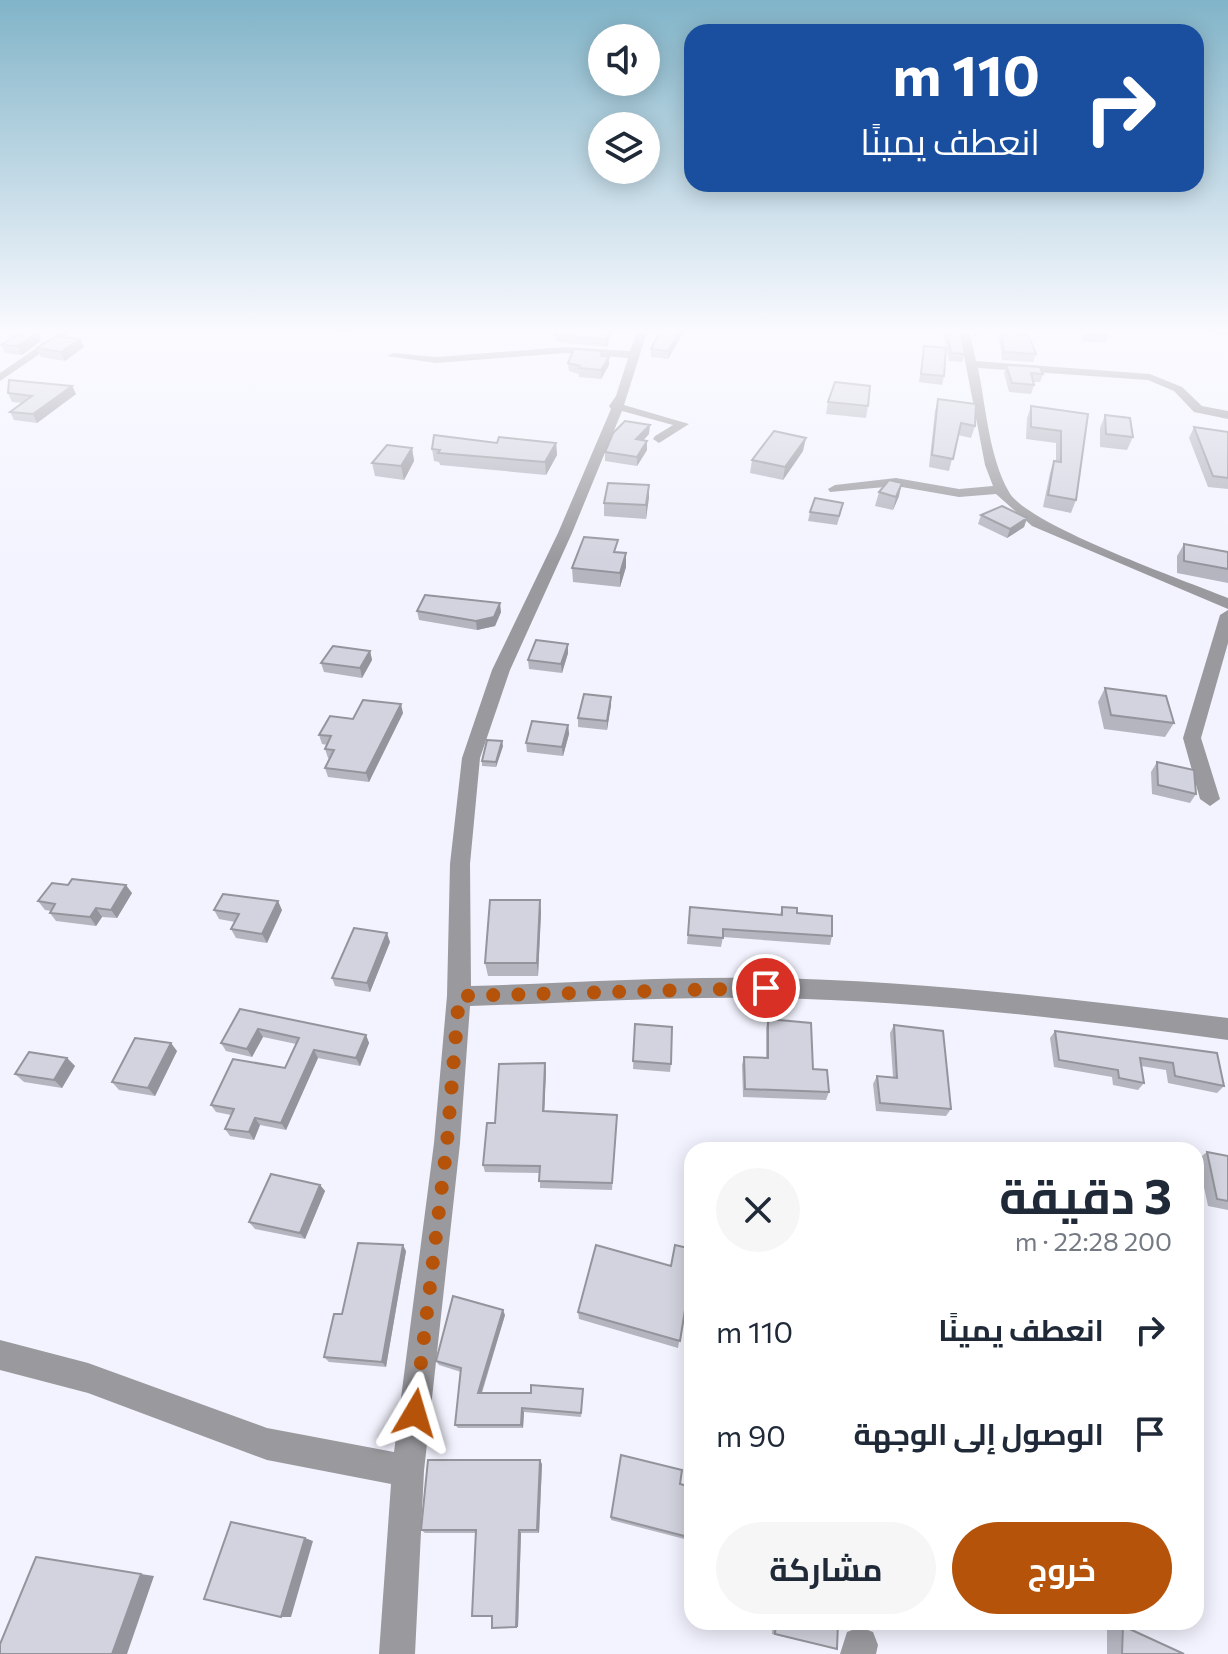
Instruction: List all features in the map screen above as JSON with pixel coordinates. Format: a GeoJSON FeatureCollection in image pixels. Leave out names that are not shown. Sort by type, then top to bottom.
{"type":"FeatureCollection","features":[{"type":"Feature","properties":{"kind":"street"},"geometry":{"type":"LineString","coordinates":[[397,1654],[408,1471],[447,1143],[459,996],[460,864],[471,758],[501,670],[565,533],[615,406]]}},
{"type":"Feature","properties":{"kind":"street"},"geometry":{"type":"LineString","coordinates":[[616,406],[683,424],[659,439]]}},
{"type":"Feature","properties":{"kind":"street"},"geometry":{"type":"LineString","coordinates":[[981,406],[1000,490],[1019,511],[1037,523],[1228,604]]}},
{"type":"Feature","properties":{"kind":"street"},"geometry":{"type":"LineString","coordinates":[[1195,406],[1228,415]]}},
{"type":"Feature","properties":{"kind":"street"},"geometry":{"type":"LineString","coordinates":[[835,489],[896,482],[959,493],[1000,490]]}},
{"type":"Feature","properties":{"kind":"street"},"geometry":{"type":"LineString","coordinates":[[1210,799],[1192,738],[1228,615]]}},
{"type":"Feature","properties":{"kind":"street"},"geometry":{"type":"LineString","coordinates":[[459,996],[766,988],[894,993],[1083,1010],[1228,1029]]}},
{"type":"Feature","properties":{"kind":"street"},"geometry":{"type":"LineString","coordinates":[[0,1355],[88,1378],[267,1444],[408,1471]]}},
{"type":"Feature","properties":{"kind":"building"},"geometry":{"type":"Polygon","coordinates":[[[18,406],[44,406],[33,414],[10,412],[18,406]]]}},
{"type":"Feature","properties":{"kind":"building"},"geometry":{"type":"Polygon","coordinates":[[[937,406],[976,406],[975,426],[961,423],[953,459],[932,455],[937,406]]]}},
{"type":"Feature","properties":{"kind":"building"},"geometry":{"type":"Polygon","coordinates":[[[1031,406],[1088,414],[1076,500],[1048,495],[1054,461],[1061,462],[1061,431],[1031,427],[1031,406]]]}},
{"type":"Feature","properties":{"kind":"building"},"geometry":{"type":"Polygon","coordinates":[[[1105,415],[1130,418],[1133,437],[1106,434],[1105,415]]]}},
{"type":"Feature","properties":{"kind":"building"},"geometry":{"type":"Polygon","coordinates":[[[625,421],[650,425],[636,439],[647,441],[637,457],[605,452],[613,433],[625,421]]]}},
{"type":"Feature","properties":{"kind":"building"},"geometry":{"type":"Polygon","coordinates":[[[1194,427],[1228,432],[1228,478],[1213,476],[1194,427]]]}},
{"type":"Feature","properties":{"kind":"building"},"geometry":{"type":"Polygon","coordinates":[[[774,431],[806,438],[785,467],[752,460],[774,431]]]}},
{"type":"Feature","properties":{"kind":"building"},"geometry":{"type":"Polygon","coordinates":[[[434,435],[497,443],[499,437],[556,443],[545,462],[438,453],[440,450],[432,449],[434,435]]]}},
{"type":"Feature","properties":{"kind":"building"},"geometry":{"type":"Polygon","coordinates":[[[387,445],[412,448],[401,466],[372,463],[387,445]]]}},
{"type":"Feature","properties":{"kind":"building"},"geometry":{"type":"Polygon","coordinates":[[[889,480],[902,483],[896,497],[879,492],[889,480]]]}},
{"type":"Feature","properties":{"kind":"building"},"geometry":{"type":"Polygon","coordinates":[[[608,483],[649,485],[646,505],[604,503],[608,483]]]}},
{"type":"Feature","properties":{"kind":"building"},"geometry":{"type":"Polygon","coordinates":[[[815,498],[843,503],[839,516],[810,512],[815,498]]]}},
{"type":"Feature","properties":{"kind":"building"},"geometry":{"type":"Polygon","coordinates":[[[1002,506],[1027,518],[1010,529],[981,515],[1002,506]]]}},
{"type":"Feature","properties":{"kind":"building"},"geometry":{"type":"Polygon","coordinates":[[[584,537],[618,540],[614,552],[626,553],[620,573],[572,568],[584,537]]]}},
{"type":"Feature","properties":{"kind":"building"},"geometry":{"type":"Polygon","coordinates":[[[1184,544],[1228,552],[1228,569],[1184,561],[1184,544]]]}},
{"type":"Feature","properties":{"kind":"building"},"geometry":{"type":"Polygon","coordinates":[[[425,595],[500,603],[494,617],[476,621],[417,611],[425,595]]]}},
{"type":"Feature","properties":{"kind":"building"},"geometry":{"type":"Polygon","coordinates":[[[536,640],[568,644],[561,664],[528,660],[536,640]]]}},
{"type":"Feature","properties":{"kind":"building"},"geometry":{"type":"Polygon","coordinates":[[[333,646],[370,651],[360,668],[321,663],[333,646]]]}},
{"type":"Feature","properties":{"kind":"building"},"geometry":{"type":"Polygon","coordinates":[[[1105,688],[1166,696],[1174,723],[1111,715],[1105,688]]]}},
{"type":"Feature","properties":{"kind":"building"},"geometry":{"type":"Polygon","coordinates":[[[584,694],[611,697],[607,721],[578,718],[584,694]]]}},
{"type":"Feature","properties":{"kind":"building"},"geometry":{"type":"Polygon","coordinates":[[[363,700],[401,704],[366,773],[325,768],[334,750],[325,749],[331,736],[319,735],[330,716],[353,719],[363,700]]]}},
{"type":"Feature","properties":{"kind":"building"},"geometry":{"type":"Polygon","coordinates":[[[532,721],[568,725],[562,747],[526,743],[532,721]]]}},
{"type":"Feature","properties":{"kind":"building"},"geometry":{"type":"Polygon","coordinates":[[[487,740],[502,741],[496,762],[482,761],[487,740]]]}},
{"type":"Feature","properties":{"kind":"building"},"geometry":{"type":"Polygon","coordinates":[[[1157,762],[1194,770],[1196,794],[1158,785],[1157,762]]]}},
{"type":"Feature","properties":{"kind":"building"},"geometry":{"type":"Polygon","coordinates":[[[72,879],[126,885],[111,910],[96,908],[90,917],[50,913],[55,904],[38,901],[52,883],[68,885],[72,879]]]}},
{"type":"Feature","properties":{"kind":"building"},"geometry":{"type":"Polygon","coordinates":[[[223,894],[278,901],[262,934],[231,929],[239,914],[214,910],[223,894]]]}},
{"type":"Feature","properties":{"kind":"building"},"geometry":{"type":"Polygon","coordinates":[[[490,900],[540,900],[537,963],[485,963],[490,900]]]}},
{"type":"Feature","properties":{"kind":"building"},"geometry":{"type":"Polygon","coordinates":[[[690,907],[782,915],[782,907],[797,908],[797,913],[832,916],[832,936],[723,929],[723,938],[688,935],[690,907]]]}},
{"type":"Feature","properties":{"kind":"building"},"geometry":{"type":"Polygon","coordinates":[[[354,928],[387,933],[367,983],[332,978],[354,928]]]}},
{"type":"Feature","properties":{"kind":"building"},"geometry":{"type":"Polygon","coordinates":[[[240,1009],[366,1035],[356,1058],[314,1050],[281,1123],[255,1118],[249,1132],[225,1129],[234,1109],[211,1105],[233,1059],[285,1068],[299,1038],[258,1029],[247,1049],[221,1043],[240,1009]]]}},
{"type":"Feature","properties":{"kind":"building"},"geometry":{"type":"Polygon","coordinates":[[[768,1019],[811,1023],[813,1069],[827,1070],[829,1092],[745,1089],[744,1057],[768,1058],[768,1019]]]}},
{"type":"Feature","properties":{"kind":"building"},"geometry":{"type":"Polygon","coordinates":[[[635,1024],[672,1027],[671,1064],[633,1061],[635,1024]]]}},
{"type":"Feature","properties":{"kind":"building"},"geometry":{"type":"Polygon","coordinates":[[[894,1025],[943,1031],[951,1109],[880,1103],[877,1076],[897,1078],[894,1025]]]}},
{"type":"Feature","properties":{"kind":"building"},"geometry":{"type":"Polygon","coordinates":[[[1055,1031],[1217,1053],[1224,1086],[1175,1076],[1173,1063],[1140,1058],[1144,1083],[1119,1078],[1118,1070],[1059,1060],[1055,1031]]]}},
{"type":"Feature","properties":{"kind":"building"},"geometry":{"type":"Polygon","coordinates":[[[135,1038],[171,1043],[148,1088],[112,1082],[135,1038]]]}},
{"type":"Feature","properties":{"kind":"building"},"geometry":{"type":"Polygon","coordinates":[[[29,1052],[67,1058],[54,1080],[15,1074],[29,1052]]]}},
{"type":"Feature","properties":{"kind":"building"},"geometry":{"type":"Polygon","coordinates":[[[545,1063],[543,1111],[617,1115],[612,1183],[539,1181],[540,1166],[483,1165],[487,1123],[495,1123],[499,1064],[545,1063]]]}},
{"type":"Feature","properties":{"kind":"building"},"geometry":{"type":"Polygon","coordinates":[[[1207,1152],[1228,1156],[1228,1201],[1217,1199],[1207,1152]]]}},
{"type":"Feature","properties":{"kind":"building"},"geometry":{"type":"Polygon","coordinates":[[[271,1174],[320,1185],[300,1233],[249,1222],[271,1174]]]}},
{"type":"Feature","properties":{"kind":"building"},"geometry":{"type":"Polygon","coordinates":[[[358,1243],[403,1245],[382,1362],[324,1357],[334,1314],[342,1314],[358,1243]]]}},
{"type":"Feature","properties":{"kind":"building"},"geometry":{"type":"Polygon","coordinates":[[[596,1245],[671,1266],[675,1245],[684,1247],[684,1316],[680,1341],[578,1312],[596,1245]]]}},
{"type":"Feature","properties":{"kind":"building"},"geometry":{"type":"Polygon","coordinates":[[[453,1296],[503,1310],[478,1393],[531,1393],[531,1385],[583,1389],[581,1413],[522,1408],[521,1425],[455,1425],[461,1368],[436,1361],[453,1296]]]}},
{"type":"Feature","properties":{"kind":"building"},"geometry":{"type":"Polygon","coordinates":[[[621,1455],[682,1470],[680,1484],[684,1485],[684,1536],[611,1517],[621,1455]]]}},
{"type":"Feature","properties":{"kind":"building"},"geometry":{"type":"Polygon","coordinates":[[[428,1460],[540,1460],[537,1530],[519,1530],[516,1627],[492,1628],[492,1616],[472,1616],[476,1530],[421,1530],[428,1460]]]}},
{"type":"Feature","properties":{"kind":"building"},"geometry":{"type":"Polygon","coordinates":[[[231,1522],[305,1538],[281,1617],[204,1599],[231,1522]]]}},
{"type":"Feature","properties":{"kind":"building"},"geometry":{"type":"Polygon","coordinates":[[[36,1557],[141,1574],[112,1654],[0,1654],[0,1644],[36,1557]]]}},
{"type":"Feature","properties":{"kind":"building"},"geometry":{"type":"Polygon","coordinates":[[[775,1630],[838,1630],[837,1649],[775,1634],[775,1630]]]}},
{"type":"Feature","properties":{"kind":"building"},"geometry":{"type":"Polygon","coordinates":[[[1123,1630],[1132,1630],[1184,1654],[1122,1654],[1123,1630]]]}},
{"type":"Feature","properties":{"kind":"route"},"geometry":{"type":"LineString","coordinates":[[415,1413],[447,1143],[459,996],[766,988]]}}]}
